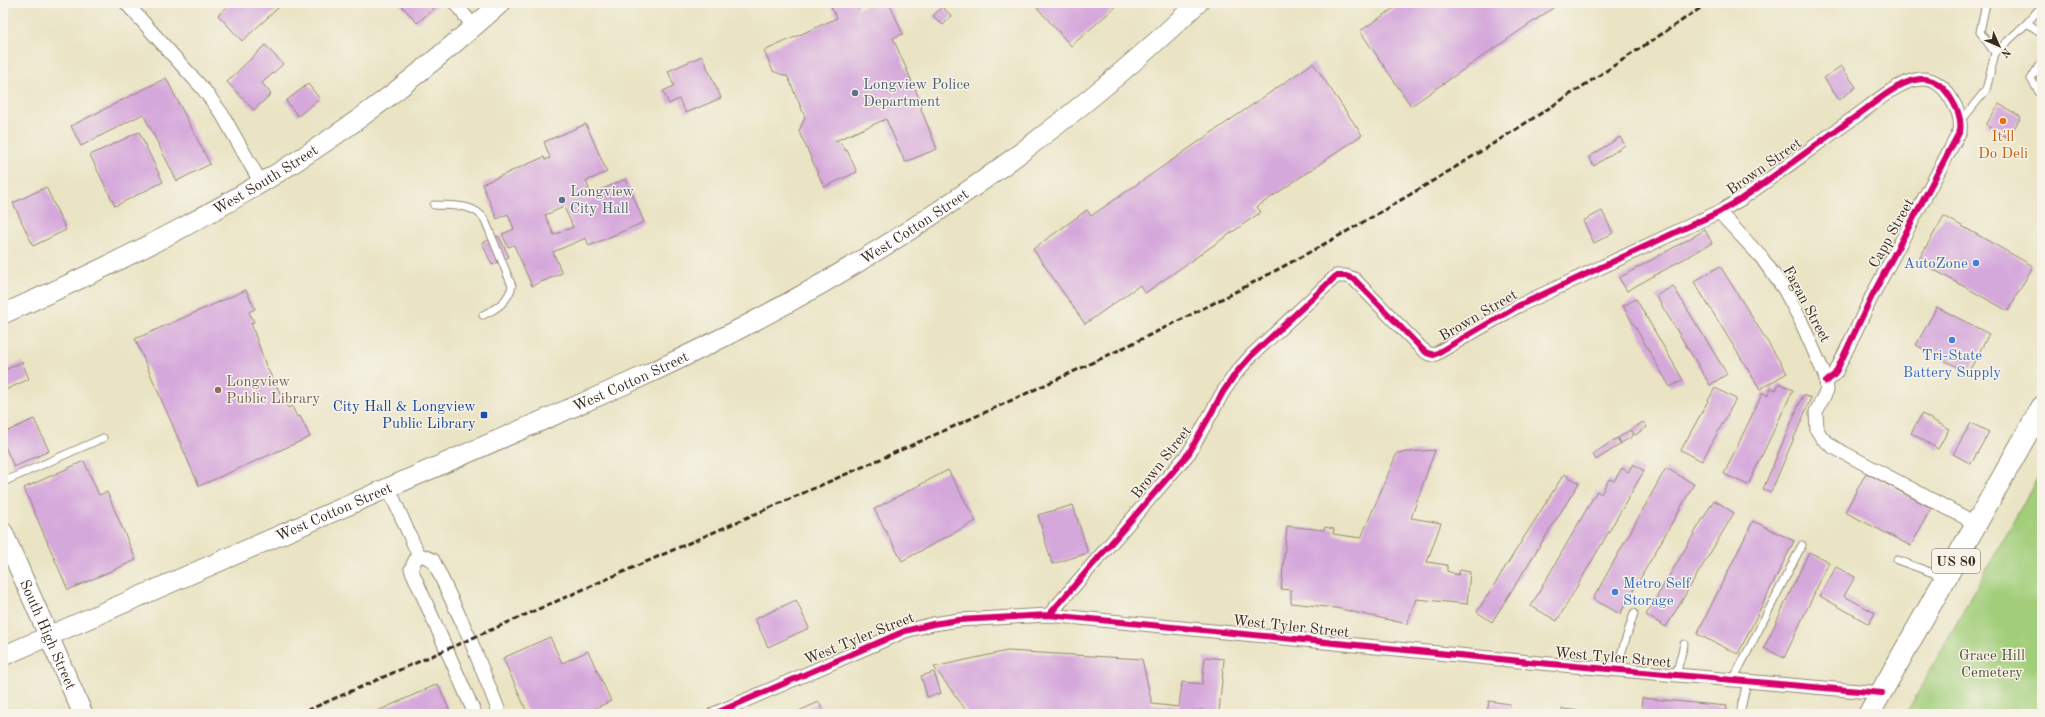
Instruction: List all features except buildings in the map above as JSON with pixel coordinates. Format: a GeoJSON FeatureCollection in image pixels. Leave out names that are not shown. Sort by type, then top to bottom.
{"type":"FeatureCollection","features":[{"type":"Feature","properties":{"kind":"main road","name":"West South Street"},"geometry":{"type":"LineString","coordinates":[[3,314],[157,241],[261,183],[314,150],[363,116],[401,87],[474,27],[500,3]]}},
{"type":"Feature","properties":{"kind":"main road","name":"West Cotton Street"},"geometry":{"type":"LineString","coordinates":[[3,656],[389,489],[673,363],[759,320],[831,280],[928,219],[1036,142],[1126,69],[1198,3]]}},
{"type":"Feature","properties":{"kind":"main road","name":"US 80"},"geometry":{"type":"LineString","coordinates":[[1869,714],[2042,407]]}},
{"type":"Feature","properties":{"kind":"main road","name":"South High Street"},"geometry":{"type":"LineString","coordinates":[[3,532],[83,714]]}},
{"type":"Feature","properties":{"kind":"street"},"geometry":{"type":"LineString","coordinates":[[126,3],[204,90],[222,114],[261,183]]}},
{"type":"Feature","properties":{"kind":"street"},"geometry":{"type":"LineString","coordinates":[[456,3],[474,27]]}},
{"type":"Feature","properties":{"kind":"street","name":"Brown Street"},"geometry":{"type":"LineString","coordinates":[[1049,615],[1189,453],[1223,392],[1236,373],[1251,356],[1336,276],[1346,276],[1354,279],[1427,353],[1434,355],[1518,306],[1719,212],[1752,192],[1880,99],[1907,82],[1926,79],[1934,81],[1949,95],[1961,121]]}},
{"type":"Feature","properties":{"kind":"street","name":"Capp Street"},"geometry":{"type":"LineString","coordinates":[[1826,382],[1835,374],[1872,296],[1957,139],[1961,121]]}},
{"type":"Feature","properties":{"kind":"street","name":"Fagan Street"},"geometry":{"type":"LineString","coordinates":[[1719,212],[1752,245],[1781,285],[1822,368],[1827,390],[1815,419],[1817,430],[1822,438],[1833,447],[1977,524]]}},
{"type":"Feature","properties":{"kind":"street"},"geometry":{"type":"LineString","coordinates":[[389,489],[418,554],[432,560],[470,639],[500,714]]}},
{"type":"Feature","properties":{"kind":"street"},"geometry":{"type":"LineString","coordinates":[[418,554],[411,569],[475,714]]}},
{"type":"Feature","properties":{"kind":"street","name":"West Tyler Street"},"geometry":{"type":"LineString","coordinates":[[714,714],[905,631],[933,624],[960,620],[1049,615],[1616,670],[1882,693]]}},
{"type":"Feature","properties":{"kind":"lane"},"geometry":{"type":"LineString","coordinates":[[1986,3],[1980,32],[1995,53]]}},
{"type":"Feature","properties":{"kind":"lane"},"geometry":{"type":"LineString","coordinates":[[1961,121],[1986,90],[1995,53],[2027,23],[2042,6]]}},
{"type":"Feature","properties":{"kind":"lane"},"geometry":{"type":"LineString","coordinates":[[2027,23],[2042,33]]}},
{"type":"Feature","properties":{"kind":"lane"},"geometry":{"type":"LineString","coordinates":[[2041,96],[2031,80],[2042,61]]}},
{"type":"Feature","properties":{"kind":"lane"},"geometry":{"type":"LineString","coordinates":[[434,205],[469,208],[478,212],[485,220],[512,286],[502,304],[495,310],[483,315]]}},
{"type":"Feature","properties":{"kind":"lane"},"geometry":{"type":"LineString","coordinates":[[3,482],[104,438]]}},
{"type":"Feature","properties":{"kind":"lane"},"geometry":{"type":"LineString","coordinates":[[1733,680],[1802,545]]}},
{"type":"Feature","properties":{"kind":"lane"},"geometry":{"type":"LineString","coordinates":[[1897,560],[1946,578]]}},
{"type":"Feature","properties":{"kind":"lane"},"geometry":{"type":"LineString","coordinates":[[1616,670],[1634,613]]}},
{"type":"Feature","properties":{"kind":"lane"},"geometry":{"type":"LineString","coordinates":[[1676,675],[1684,644]]}},
{"type":"Feature","properties":{"kind":"lane"},"geometry":{"type":"LineString","coordinates":[[1740,714],[1747,681]]}},
{"type":"Feature","properties":{"kind":"green space","name":"Grace Hill Cemetery"},"geometry":{"type":"Polygon","coordinates":[[[2042,470],[2042,714],[1906,714],[2042,470]]]}},
{"type":"Feature","properties":{"kind":"railway"},"geometry":{"type":"LineString","coordinates":[[299,714],[801,494],[1114,353],[1236,291],[1350,230],[1506,136],[1708,3]]}},
{"type":"Feature","properties":{"kind":"cycle path"},"geometry":{"type":"LineString","coordinates":[[1049,615],[1189,453],[1223,392],[1236,373],[1251,356],[1336,276],[1346,276],[1354,279],[1422,349],[1427,353],[1434,355],[1518,306],[1719,212],[1756,189],[1892,90],[1907,82],[1920,79],[1931,80],[1943,88],[1953,101],[1960,117],[1960,131],[1872,296],[1835,374],[1826,382]]}},
{"type":"Feature","properties":{"kind":"cycle path"},"geometry":{"type":"LineString","coordinates":[[714,714],[905,631],[933,624],[959,620],[1049,615],[1540,663],[1882,693]]}},
{"type":"Feature","properties":{"kind":"place","name":"Longview Police Department"},"geometry":{"type":"Point","coordinates":[855,93]}},
{"type":"Feature","properties":{"kind":"place","name":"It'll Do Deli"},"geometry":{"type":"Point","coordinates":[2003,121]}},
{"type":"Feature","properties":{"kind":"place","name":"Longview City Hall"},"geometry":{"type":"Point","coordinates":[562,200]}},
{"type":"Feature","properties":{"kind":"place","name":"AutoZone"},"geometry":{"type":"Point","coordinates":[1976,263]}},
{"type":"Feature","properties":{"kind":"place","name":"Tri-State Battery Supply"},"geometry":{"type":"Point","coordinates":[1952,340]}},
{"type":"Feature","properties":{"kind":"place","name":"Longview Public Library"},"geometry":{"type":"Point","coordinates":[218,390]}},
{"type":"Feature","properties":{"kind":"place","name":"City Hall & Longview Public Library"},"geometry":{"type":"Point","coordinates":[484,415]}},
{"type":"Feature","properties":{"kind":"place","name":"Metro Self Storage"},"geometry":{"type":"Point","coordinates":[1615,592]}}]}
